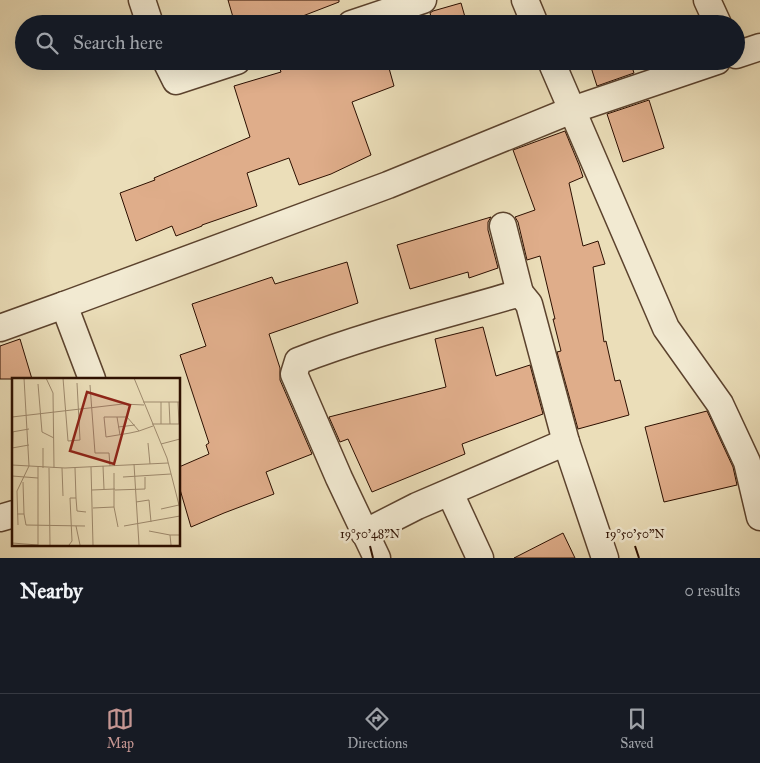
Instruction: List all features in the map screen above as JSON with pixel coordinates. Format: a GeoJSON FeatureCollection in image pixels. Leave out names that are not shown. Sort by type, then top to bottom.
{"type":"FeatureCollection","features":[{"type":"Feature","properties":{"kind":"street"},"geometry":{"type":"LineString","coordinates":[[142,0],[147,15]]}},
{"type":"Feature","properties":{"kind":"street"},"geometry":{"type":"LineString","coordinates":[[378,15],[423,0]]}},
{"type":"Feature","properties":{"kind":"street"},"geometry":{"type":"LineString","coordinates":[[525,0],[531,15]]}},
{"type":"Feature","properties":{"kind":"street"},"geometry":{"type":"LineString","coordinates":[[707,0],[714,15]]}},
{"type":"Feature","properties":{"kind":"street"},"geometry":{"type":"LineString","coordinates":[[745,52],[760,47]]}},
{"type":"Feature","properties":{"kind":"street"},"geometry":{"type":"LineString","coordinates":[[170,70],[176,82],[211,70]]}},
{"type":"Feature","properties":{"kind":"street"},"geometry":{"type":"LineString","coordinates":[[555,70],[666,328],[720,404],[747,462],[760,517]]}},
{"type":"Feature","properties":{"kind":"street"},"geometry":{"type":"LineString","coordinates":[[0,328],[388,185],[572,110],[690,70]]}},
{"type":"Feature","properties":{"kind":"street"},"geometry":{"type":"LineString","coordinates":[[503,226],[520,292],[529,304],[566,442],[605,558]]}},
{"type":"Feature","properties":{"kind":"street"},"geometry":{"type":"LineString","coordinates":[[377,558],[294,374],[298,361],[392,329],[520,292]]}},
{"type":"Feature","properties":{"kind":"street"},"geometry":{"type":"LineString","coordinates":[[64,305],[92,378]]}},
{"type":"Feature","properties":{"kind":"street"},"geometry":{"type":"LineString","coordinates":[[364,532],[416,506],[566,442]]}},
{"type":"Feature","properties":{"kind":"street"},"geometry":{"type":"LineString","coordinates":[[450,492],[480,558]]}},
{"type":"Feature","properties":{"kind":"building"},"geometry":{"type":"Polygon","coordinates":[[[228,0],[339,0],[339,2],[305,15],[232,15],[228,0]]]}},
{"type":"Feature","properties":{"kind":"building"},"geometry":{"type":"Polygon","coordinates":[[[461,3],[464,15],[431,15],[430,13],[461,3]]]}},
{"type":"Feature","properties":{"kind":"building"},"geometry":{"type":"Polygon","coordinates":[[[280,70],[390,70],[394,86],[352,102],[371,155],[331,174],[299,185],[289,158],[247,173],[257,206],[176,236],[172,226],[136,241],[120,193],[155,180],[154,178],[250,137],[234,86],[281,72],[280,70]]]}},
{"type":"Feature","properties":{"kind":"building"},"geometry":{"type":"Polygon","coordinates":[[[592,70],[633,70],[634,73],[597,86],[592,70]]]}},
{"type":"Feature","properties":{"kind":"building"},"geometry":{"type":"Polygon","coordinates":[[[649,100],[664,148],[623,162],[607,114],[649,100]]]}},
{"type":"Feature","properties":{"kind":"building"},"geometry":{"type":"Polygon","coordinates":[[[565,131],[583,177],[569,183],[583,246],[598,241],[605,264],[593,267],[604,342],[606,341],[615,381],[620,380],[629,415],[578,429],[557,352],[561,351],[540,256],[527,260],[518,222],[515,217],[535,210],[513,150],[565,131]]]}},
{"type":"Feature","properties":{"kind":"building"},"geometry":{"type":"Polygon","coordinates":[[[491,217],[488,222],[488,230],[498,268],[469,278],[468,272],[410,289],[397,245],[491,217]]]}},
{"type":"Feature","properties":{"kind":"building"},"geometry":{"type":"Polygon","coordinates":[[[347,262],[358,303],[269,334],[280,368],[280,380],[312,454],[266,472],[274,494],[191,527],[180,489],[180,467],[209,454],[206,445],[209,443],[180,355],[206,346],[192,304],[272,277],[275,284],[347,262]]]}},
{"type":"Feature","properties":{"kind":"building"},"geometry":{"type":"Polygon","coordinates":[[[483,327],[496,376],[530,365],[543,414],[462,444],[465,454],[372,492],[348,439],[340,442],[329,417],[446,387],[435,339],[483,327]]]}},
{"type":"Feature","properties":{"kind":"building"},"geometry":{"type":"Polygon","coordinates":[[[20,339],[32,378],[0,379],[0,346],[20,339]]]}},
{"type":"Feature","properties":{"kind":"building"},"geometry":{"type":"Polygon","coordinates":[[[707,411],[733,467],[737,485],[664,502],[645,427],[707,411]]]}},
{"type":"Feature","properties":{"kind":"building"},"geometry":{"type":"Polygon","coordinates":[[[563,533],[575,558],[514,558],[563,533]]]}}]}
